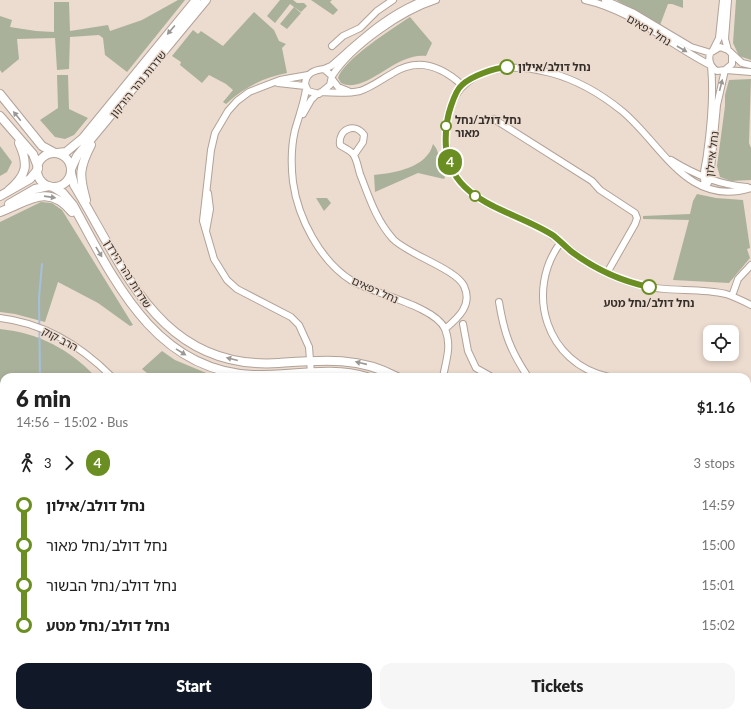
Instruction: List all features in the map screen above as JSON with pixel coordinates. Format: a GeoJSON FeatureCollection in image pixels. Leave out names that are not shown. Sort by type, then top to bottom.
{"type":"FeatureCollection","features":[{"type":"Feature","properties":{"kind":"main road","name":"שדרות נהר הירקון"},"geometry":{"type":"LineString","coordinates":[[56,153],[66,152],[83,138],[196,0]]}},
{"type":"Feature","properties":{"kind":"main road","name":"שדרות נהר הירקון"},"geometry":{"type":"LineString","coordinates":[[71,171],[77,156],[98,133],[206,0]]}},
{"type":"Feature","properties":{"kind":"main road"},"geometry":{"type":"LineString","coordinates":[[0,94],[42,146],[67,159],[71,171],[66,183],[35,189],[0,209]]}},
{"type":"Feature","properties":{"kind":"main road"},"geometry":{"type":"LineString","coordinates":[[0,116],[33,154],[40,180],[51,187]]}},
{"type":"Feature","properties":{"kind":"main road"},"geometry":{"type":"LineString","coordinates":[[89,211],[80,171],[83,160],[98,133]]}},
{"type":"Feature","properties":{"kind":"main road"},"geometry":{"type":"LineString","coordinates":[[8,191],[19,180],[26,165],[24,153],[17,137]]}},
{"type":"Feature","properties":{"kind":"main road"},"geometry":{"type":"LineString","coordinates":[[0,196],[30,178],[38,168],[43,158],[56,153]]}},
{"type":"Feature","properties":{"kind":"main road","name":"שדרות נהר הירדן"},"geometry":{"type":"LineString","coordinates":[[71,171],[74,185],[141,298],[163,323],[184,340],[211,353],[239,361],[264,363],[310,360],[355,362],[377,367],[389,373]]}},
{"type":"Feature","properties":{"kind":"main road","name":"שדרות נהר הירדן"},"geometry":{"type":"LineString","coordinates":[[51,187],[68,197],[129,301],[155,333],[183,354],[210,366],[239,373]]}},
{"type":"Feature","properties":{"kind":"main road"},"geometry":{"type":"LineString","coordinates":[[0,212],[40,196],[49,195],[66,204],[85,228]]}},
{"type":"Feature","properties":{"kind":"main road","name":"שדרות נהר הירדן"},"geometry":{"type":"LineString","coordinates":[[311,373],[348,373]]}},
{"type":"Feature","properties":{"kind":"street"},"geometry":{"type":"LineString","coordinates":[[332,46],[343,36],[360,28],[377,11],[393,0]]}},
{"type":"Feature","properties":{"kind":"street"},"geometry":{"type":"LineString","coordinates":[[404,0],[408,6]]}},
{"type":"Feature","properties":{"kind":"street"},"geometry":{"type":"LineString","coordinates":[[311,373],[306,339],[299,325],[287,315],[237,289],[227,280],[214,259],[206,235],[210,209],[207,190],[211,150],[215,133],[221,122],[237,101],[249,92],[274,82],[308,75],[316,70],[331,66],[374,28],[397,12],[424,0]]}},
{"type":"Feature","properties":{"kind":"street"},"geometry":{"type":"LineString","coordinates":[[319,93],[326,89],[332,77],[360,47],[399,16],[436,0]]}},
{"type":"Feature","properties":{"kind":"street","name":"נחל רפאים"},"geometry":{"type":"LineString","coordinates":[[585,0],[602,5],[631,18],[677,47],[710,65]]}},
{"type":"Feature","properties":{"kind":"street","name":"נחל רפאים"},"geometry":{"type":"LineString","coordinates":[[605,0],[634,13],[691,47],[712,51]]}},
{"type":"Feature","properties":{"kind":"street"},"geometry":{"type":"LineString","coordinates":[[723,0],[719,38],[709,59],[710,65],[717,71],[726,70],[751,72]]}},
{"type":"Feature","properties":{"kind":"street"},"geometry":{"type":"LineString","coordinates":[[726,70],[732,63],[726,39],[728,0]]}},
{"type":"Feature","properties":{"kind":"street"},"geometry":{"type":"LineString","coordinates":[[712,51],[720,47],[730,52],[742,63],[751,65]]}},
{"type":"Feature","properties":{"kind":"street"},"geometry":{"type":"LineString","coordinates":[[274,82],[291,83],[306,88],[310,93],[338,94],[366,89],[404,67],[416,64],[425,64],[441,69],[462,85]]}},
{"type":"Feature","properties":{"kind":"street","name":"נחל איילון"},"geometry":{"type":"LineString","coordinates":[[706,187],[703,177],[707,154],[712,99],[710,65]]}},
{"type":"Feature","properties":{"kind":"street"},"geometry":{"type":"LineString","coordinates":[[751,187],[726,191],[706,187],[687,178],[674,167],[622,111],[590,89],[553,73],[519,67],[509,67],[484,73],[462,85],[451,104],[446,123],[447,154],[455,175],[463,186],[479,199],[529,222],[561,242],[592,265],[607,273],[638,285],[651,288],[708,291],[732,296],[751,305]]}},
{"type":"Feature","properties":{"kind":"street"},"geometry":{"type":"LineString","coordinates":[[324,69],[332,77],[340,89],[354,92]]}},
{"type":"Feature","properties":{"kind":"street","name":"נחל איילון"},"geometry":{"type":"LineString","coordinates":[[706,187],[710,179],[717,105],[726,70]]}},
{"type":"Feature","properties":{"kind":"street"},"geometry":{"type":"LineString","coordinates":[[306,88],[308,75]]}},
{"type":"Feature","properties":{"kind":"street","name":"נחל רפאים"},"geometry":{"type":"LineString","coordinates":[[306,88],[295,130],[291,166],[296,194],[308,228],[328,261],[352,281],[420,309],[434,317],[445,328]]}},
{"type":"Feature","properties":{"kind":"street","name":"נחל רפאים"},"geometry":{"type":"LineString","coordinates":[[295,130],[307,106],[319,93]]}},
{"type":"Feature","properties":{"kind":"street"},"geometry":{"type":"LineString","coordinates":[[494,119],[592,181],[600,190],[635,213],[637,218],[636,224],[607,273]]}},
{"type":"Feature","properties":{"kind":"street"},"geometry":{"type":"LineString","coordinates":[[354,155],[363,142],[364,135],[358,129],[353,128],[344,131],[339,139],[340,145],[354,155],[377,217],[394,239],[414,254],[453,274],[464,285],[467,301],[463,312],[445,328],[449,351],[444,373]]}},
{"type":"Feature","properties":{"kind":"street"},"geometry":{"type":"LineString","coordinates":[[666,157],[687,170],[703,177],[727,185],[751,187]]}},
{"type":"Feature","properties":{"kind":"street"},"geometry":{"type":"LineString","coordinates":[[561,242],[552,256],[544,278],[542,298],[544,313],[549,329],[560,345],[589,371],[596,373]]}},
{"type":"Feature","properties":{"kind":"street"},"geometry":{"type":"LineString","coordinates":[[732,296],[738,279],[751,265]]}},
{"type":"Feature","properties":{"kind":"street"},"geometry":{"type":"LineString","coordinates":[[499,302],[503,328],[509,344],[526,373]]}},
{"type":"Feature","properties":{"kind":"street","name":"הרב קוק"},"geometry":{"type":"LineString","coordinates":[[0,318],[25,323],[60,337],[82,350],[108,373]]}},
{"type":"Feature","properties":{"kind":"street"},"geometry":{"type":"LineString","coordinates":[[463,324],[468,351],[476,368],[485,373]]}},
{"type":"Feature","properties":{"kind":"green space"},"geometry":{"type":"Polygon","coordinates":[[[178,0],[185,0],[127,72],[105,55],[103,38],[99,35],[70,37],[69,69],[57,70],[55,38],[17,39],[19,59],[2,73],[0,70],[0,16],[12,20],[10,27],[54,32],[54,2],[69,2],[70,31],[108,25],[110,31],[142,20],[178,0]]]}},
{"type":"Feature","properties":{"kind":"green space"},"geometry":{"type":"Polygon","coordinates":[[[280,0],[293,0],[297,3],[304,3],[307,6],[301,12],[290,4],[275,23],[267,16],[280,0]]]}},
{"type":"Feature","properties":{"kind":"green space"},"geometry":{"type":"Polygon","coordinates":[[[311,0],[332,0],[330,2],[338,10],[333,15],[311,0]]]}},
{"type":"Feature","properties":{"kind":"green space"},"geometry":{"type":"Polygon","coordinates":[[[616,0],[683,0],[683,8],[668,4],[660,25],[616,0]]]}},
{"type":"Feature","properties":{"kind":"green space"},"geometry":{"type":"Polygon","coordinates":[[[736,0],[751,0],[751,60],[739,56],[733,43],[736,0]]]}},
{"type":"Feature","properties":{"kind":"green space"},"geometry":{"type":"Polygon","coordinates":[[[294,7],[301,13],[287,29],[280,24],[294,7]]]}},
{"type":"Feature","properties":{"kind":"green space"},"geometry":{"type":"Polygon","coordinates":[[[254,12],[274,30],[279,41],[286,44],[282,48],[287,73],[254,84],[226,104],[223,102],[233,90],[226,84],[209,75],[202,83],[180,65],[181,62],[172,56],[193,30],[198,34],[201,31],[223,46],[254,12]]]}},
{"type":"Feature","properties":{"kind":"green space"},"geometry":{"type":"Polygon","coordinates":[[[410,17],[432,43],[426,56],[414,57],[402,61],[371,79],[361,83],[351,85],[341,83],[338,78],[349,62],[370,45],[410,17]]]}},
{"type":"Feature","properties":{"kind":"green space"},"geometry":{"type":"Polygon","coordinates":[[[57,75],[68,75],[69,109],[88,118],[74,135],[65,139],[55,137],[40,120],[58,108],[57,75]]]}},
{"type":"Feature","properties":{"kind":"green space"},"geometry":{"type":"Polygon","coordinates":[[[751,79],[749,143],[751,148],[751,180],[731,181],[720,177],[717,166],[725,106],[725,95],[729,80],[751,79]]]}},
{"type":"Feature","properties":{"kind":"green space"},"geometry":{"type":"Polygon","coordinates":[[[433,144],[436,147],[439,157],[439,170],[445,177],[444,179],[418,173],[375,192],[374,175],[400,171],[417,164],[430,152],[433,144]]]}},
{"type":"Feature","properties":{"kind":"green space"},"geometry":{"type":"Polygon","coordinates":[[[0,146],[12,162],[7,172],[0,176],[0,146]]]}},
{"type":"Feature","properties":{"kind":"green space"},"geometry":{"type":"Polygon","coordinates":[[[697,194],[716,198],[743,200],[750,248],[747,249],[750,258],[729,283],[673,280],[689,220],[643,219],[643,216],[690,214],[693,201],[697,194]]]}},
{"type":"Feature","properties":{"kind":"green space"},"geometry":{"type":"Polygon","coordinates":[[[316,198],[327,198],[331,203],[324,211],[316,198]]]}},
{"type":"Feature","properties":{"kind":"green space"},"geometry":{"type":"Polygon","coordinates":[[[41,202],[52,203],[62,210],[133,325],[130,326],[98,303],[58,282],[45,322],[15,314],[0,312],[0,222],[41,202]]]}},
{"type":"Feature","properties":{"kind":"green space"},"geometry":{"type":"Polygon","coordinates":[[[0,329],[28,334],[52,344],[75,358],[92,373],[0,373],[0,329]]]}},
{"type":"Feature","properties":{"kind":"green space"},"geometry":{"type":"Polygon","coordinates":[[[162,351],[175,360],[206,373],[147,373],[142,369],[162,351]]]}},
{"type":"Feature","properties":{"kind":"waterway"},"geometry":{"type":"LineString","coordinates":[[40,373],[39,298],[42,264]]}},
{"type":"Feature","properties":{"kind":"bus line","name":"4"},"geometry":{"type":"LineString","coordinates":[[507,67],[484,73],[462,85],[451,104],[446,123],[445,137],[447,154],[455,175],[463,186],[473,195],[496,208],[541,228],[554,236],[572,252],[592,265],[621,279],[649,287]]}},
{"type":"Feature","properties":{"kind":"place","name":"נחל דולב/אילון"},"geometry":{"type":"Point","coordinates":[507,67]}},
{"type":"Feature","properties":{"kind":"place","name":"נחל דולב/נחל מאור"},"geometry":{"type":"Point","coordinates":[446,126]}},
{"type":"Feature","properties":{"kind":"place","name":"נחל דולב/נחל מטע"},"geometry":{"type":"Point","coordinates":[649,287]}}]}
